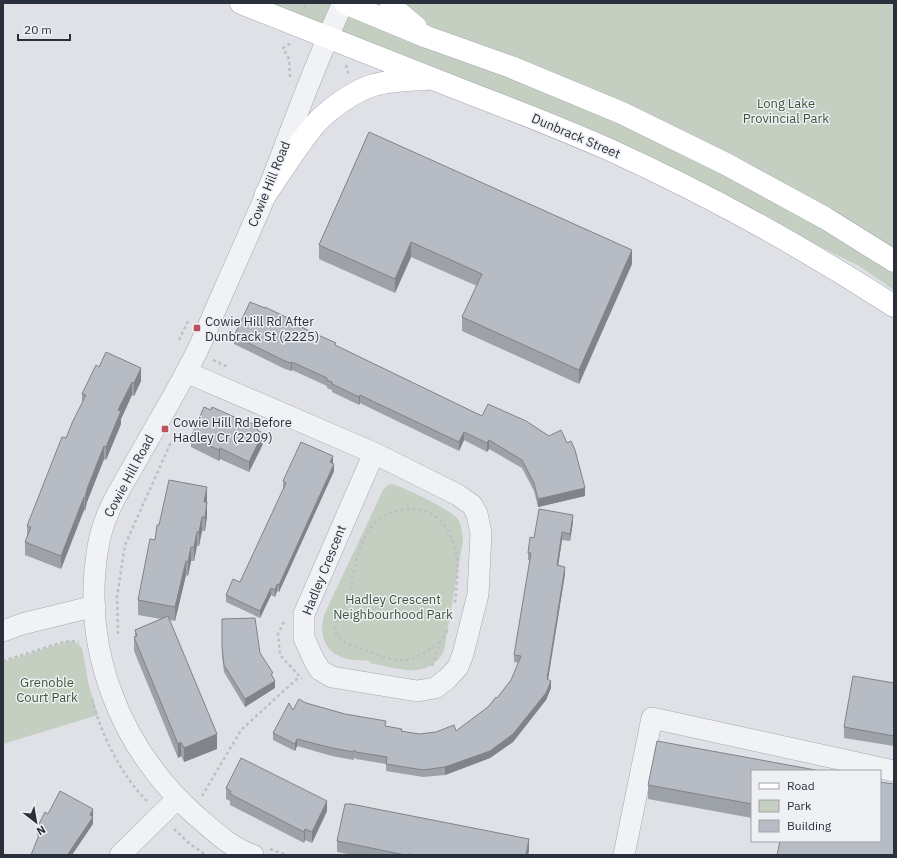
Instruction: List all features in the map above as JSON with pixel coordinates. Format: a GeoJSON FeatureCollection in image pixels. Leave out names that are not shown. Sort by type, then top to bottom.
{"type":"FeatureCollection","features":[{"type":"Feature","properties":{"kind":"main road","name":"Dunbrack Street"},"geometry":{"type":"LineString","coordinates":[[241,3],[573,134],[672,179],[764,228],[867,288],[894,306]]}},
{"type":"Feature","properties":{"kind":"main road"},"geometry":{"type":"LineString","coordinates":[[344,3],[427,37],[474,53],[541,79],[607,106],[657,129],[825,218],[894,261]]}},
{"type":"Feature","properties":{"kind":"main road"},"geometry":{"type":"LineString","coordinates":[[391,3],[398,12],[427,37]]}},
{"type":"Feature","properties":{"kind":"main road"},"geometry":{"type":"LineString","coordinates":[[266,194],[312,127],[335,107],[356,92],[374,85],[392,81],[433,78]]}},
{"type":"Feature","properties":{"kind":"street","name":"Cowie Hill Road"},"geometry":{"type":"LineString","coordinates":[[253,855],[242,851],[214,832],[177,799],[145,759],[131,736],[113,698],[102,666],[96,632],[94,589],[98,546],[108,511],[193,360],[266,194],[327,38],[344,3]]}},
{"type":"Feature","properties":{"kind":"street","name":"Hadley Crescent"},"geometry":{"type":"LineString","coordinates":[[186,372],[374,453],[458,495],[472,505],[477,514],[481,533],[478,594],[463,654],[458,667],[447,679],[435,688],[417,692],[332,677],[320,670],[304,638],[304,614],[374,453]]}},
{"type":"Feature","properties":{"kind":"street"},"geometry":{"type":"LineString","coordinates":[[3,631],[22,624],[94,606]]}},
{"type":"Feature","properties":{"kind":"street"},"geometry":{"type":"LineString","coordinates":[[624,855],[652,718],[894,771]]}},
{"type":"Feature","properties":{"kind":"street"},"geometry":{"type":"LineString","coordinates":[[120,855],[177,799]]}},
{"type":"Feature","properties":{"kind":"path"},"geometry":{"type":"LineString","coordinates":[[208,358],[228,368]]}},
{"type":"Feature","properties":{"kind":"path"},"geometry":{"type":"LineString","coordinates":[[118,641],[117,597],[125,545],[172,439]]}},
{"type":"Feature","properties":{"kind":"path"},"geometry":{"type":"LineString","coordinates":[[450,626],[440,642],[422,655],[406,660],[396,660],[381,656],[346,643],[337,637],[335,632],[335,624],[350,596],[357,557],[362,542],[372,526],[380,518],[387,513],[409,509],[423,511],[436,516],[443,524],[453,542],[457,558],[454,608]]}},
{"type":"Feature","properties":{"kind":"path"},"geometry":{"type":"LineString","coordinates":[[286,619],[278,634],[280,655],[299,677],[304,680]]}},
{"type":"Feature","properties":{"kind":"path"},"geometry":{"type":"LineString","coordinates":[[3,661],[63,642],[79,642]]}},
{"type":"Feature","properties":{"kind":"path"},"geometry":{"type":"LineString","coordinates":[[201,797],[241,730],[299,677]]}},
{"type":"Feature","properties":{"kind":"path"},"geometry":{"type":"LineString","coordinates":[[173,827],[190,844],[206,855]]}},
{"type":"Feature","properties":{"kind":"green space","name":"Long Lake Provincial Park"},"geometry":{"type":"Polygon","coordinates":[[[271,3],[894,3],[894,290],[859,266],[577,126],[326,28],[271,3]]]}},
{"type":"Feature","properties":{"kind":"green space","name":"Hadley Crescent Neighbourhood Park"},"geometry":{"type":"Polygon","coordinates":[[[392,484],[427,499],[454,515],[458,519],[462,532],[463,540],[444,651],[437,660],[429,666],[421,669],[401,669],[370,663],[370,661],[347,659],[339,656],[328,648],[323,636],[322,629],[324,615],[383,490],[388,485],[392,484]]]}},
{"type":"Feature","properties":{"kind":"green space","name":"Grenoble Court Park"},"geometry":{"type":"Polygon","coordinates":[[[73,641],[82,648],[89,686],[98,715],[3,744],[3,662],[73,641]]]}},
{"type":"Feature","properties":{"kind":"building"},"geometry":{"type":"Polygon","coordinates":[[[369,132],[632,250],[579,370],[462,317],[482,274],[411,242],[395,279],[319,245],[369,132]]]}},
{"type":"Feature","properties":{"kind":"building"},"geometry":{"type":"Polygon","coordinates":[[[250,302],[265,307],[294,321],[293,322],[307,330],[336,343],[335,345],[482,416],[488,404],[526,421],[549,436],[561,430],[567,443],[571,441],[575,450],[585,488],[538,499],[534,483],[522,460],[489,440],[487,443],[464,432],[459,442],[360,395],[359,397],[332,384],[332,382],[327,380],[327,378],[292,362],[285,361],[234,336],[250,302]]]}},
{"type":"Feature","properties":{"kind":"building"},"geometry":{"type":"Polygon","coordinates":[[[106,352],[141,368],[118,410],[121,411],[106,447],[104,446],[87,489],[85,498],[84,497],[61,556],[25,542],[31,527],[27,526],[62,437],[66,438],[86,395],[82,394],[96,365],[99,367],[106,352]]]}},
{"type":"Feature","properties":{"kind":"building"},"geometry":{"type":"Polygon","coordinates":[[[204,407],[211,410],[212,407],[258,426],[257,430],[263,433],[249,462],[220,448],[219,450],[191,437],[204,407]]]}},
{"type":"Feature","properties":{"kind":"building"},"geometry":{"type":"Polygon","coordinates":[[[301,442],[333,456],[330,462],[334,464],[279,585],[277,584],[275,590],[271,588],[260,611],[226,595],[233,579],[240,582],[286,483],[283,481],[301,442]]]}},
{"type":"Feature","properties":{"kind":"building"},"geometry":{"type":"Polygon","coordinates":[[[169,480],[207,487],[204,502],[207,502],[205,517],[202,517],[194,547],[191,547],[188,562],[186,561],[175,607],[138,600],[150,539],[155,540],[157,525],[159,525],[169,480]]]}},
{"type":"Feature","properties":{"kind":"building"},"geometry":{"type":"Polygon","coordinates":[[[539,509],[573,515],[570,534],[562,532],[557,565],[565,567],[547,679],[551,681],[546,693],[513,734],[490,751],[445,767],[423,770],[386,764],[387,757],[356,752],[354,750],[354,752],[332,748],[297,739],[295,744],[273,733],[289,703],[293,710],[299,699],[306,703],[345,714],[386,721],[385,726],[402,729],[401,731],[419,734],[436,732],[454,725],[456,731],[488,707],[511,680],[521,656],[514,655],[531,553],[528,553],[530,537],[534,538],[539,509]]]}},
{"type":"Feature","properties":{"kind":"building"},"geometry":{"type":"Polygon","coordinates":[[[168,616],[217,734],[184,748],[181,742],[178,744],[134,637],[137,636],[135,630],[168,616]]]}},
{"type":"Feature","properties":{"kind":"building"},"geometry":{"type":"Polygon","coordinates":[[[255,618],[260,653],[273,673],[271,674],[275,681],[245,699],[224,665],[222,648],[222,619],[255,618]]]}},
{"type":"Feature","properties":{"kind":"building"},"geometry":{"type":"Polygon","coordinates":[[[853,676],[894,683],[894,736],[844,727],[853,676]]]}},
{"type":"Feature","properties":{"kind":"building"},"geometry":{"type":"Polygon","coordinates":[[[657,741],[816,770],[751,770],[751,804],[648,785],[657,741]]]}},
{"type":"Feature","properties":{"kind":"building"},"geometry":{"type":"Polygon","coordinates":[[[241,758],[327,801],[312,832],[305,829],[304,832],[230,794],[231,791],[226,788],[241,758]]]}},
{"type":"Feature","properties":{"kind":"building"},"geometry":{"type":"Polygon","coordinates":[[[881,782],[894,784],[894,855],[777,855],[780,842],[881,842],[881,782]]]}},
{"type":"Feature","properties":{"kind":"building"},"geometry":{"type":"Polygon","coordinates":[[[60,791],[93,809],[90,815],[93,817],[68,854],[71,855],[31,855],[41,830],[37,828],[45,812],[48,814],[60,791]]]}},
{"type":"Feature","properties":{"kind":"building"},"geometry":{"type":"Polygon","coordinates":[[[345,804],[529,839],[526,855],[405,855],[337,841],[345,804]]]}},
{"type":"Feature","properties":{"kind":"place","name":"Cowie Hill Rd After Dunbrack St (2225)"},"geometry":{"type":"Point","coordinates":[197,328]}},
{"type":"Feature","properties":{"kind":"place","name":"Cowie Hill Rd Before Hadley Cr (2209)"},"geometry":{"type":"Point","coordinates":[165,429]}}]}
